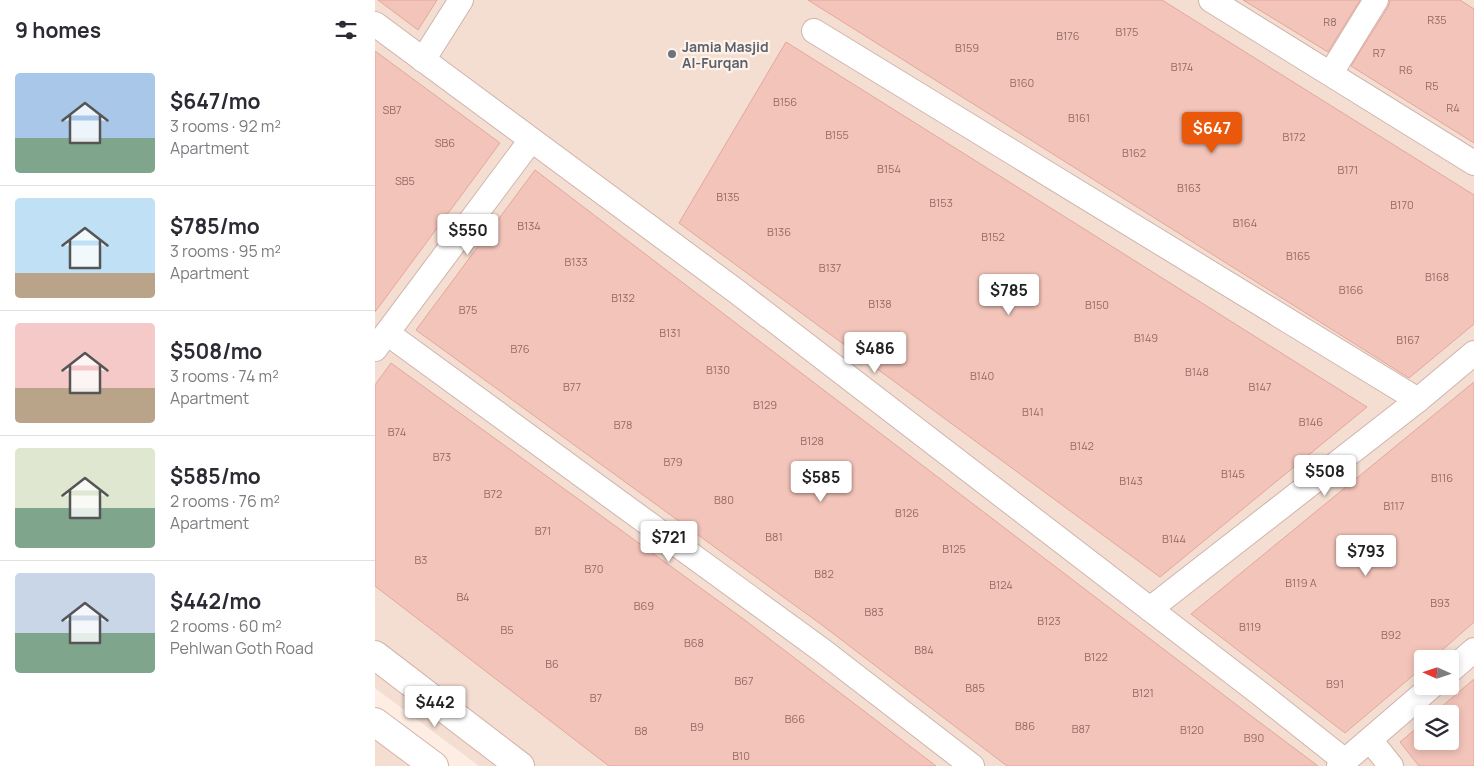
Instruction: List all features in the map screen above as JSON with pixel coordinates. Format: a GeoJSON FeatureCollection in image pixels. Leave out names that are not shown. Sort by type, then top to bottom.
{"type":"FeatureCollection","features":[{"type":"Feature","properties":{"kind":"main road"},"geometry":{"type":"LineString","coordinates":[[375,655],[520,766]]}},
{"type":"Feature","properties":{"kind":"main road"},"geometry":{"type":"LineString","coordinates":[[375,722],[434,766]]}},
{"type":"Feature","properties":{"kind":"street"},"geometry":{"type":"LineString","coordinates":[[423,60],[461,0]]}},
{"type":"Feature","properties":{"kind":"street"},"geometry":{"type":"LineString","coordinates":[[1211,0],[1474,163]]}},
{"type":"Feature","properties":{"kind":"street"},"geometry":{"type":"LineString","coordinates":[[1331,73],[1377,0]]}},
{"type":"Feature","properties":{"kind":"street"},"geometry":{"type":"LineString","coordinates":[[375,24],[735,291],[1258,692],[1342,764],[1422,695]]}},
{"type":"Feature","properties":{"kind":"street"},"geometry":{"type":"LineString","coordinates":[[814,31],[1418,400]]}},
{"type":"Feature","properties":{"kind":"street"},"geometry":{"type":"LineString","coordinates":[[531,140],[381,341],[823,651],[972,766]]}},
{"type":"Feature","properties":{"kind":"street"},"geometry":{"type":"LineString","coordinates":[[1150,609],[1418,400],[1474,353]]}},
{"type":"Feature","properties":{"kind":"street"},"geometry":{"type":"LineString","coordinates":[[1459,663],[1474,650]]}},
{"type":"Feature","properties":{"kind":"street"},"geometry":{"type":"LineString","coordinates":[[1370,740],[1391,766]]}},
{"type":"Feature","properties":{"kind":"shaded area"},"geometry":{"type":"Polygon","coordinates":[[[375,0],[1474,0],[1474,766],[479,766],[375,688],[375,0]]]}},
{"type":"Feature","properties":{"kind":"shaded area"},"geometry":{"type":"Polygon","coordinates":[[[375,713],[449,766],[375,766],[375,713]]]}},
{"type":"Feature","properties":{"kind":"building"},"geometry":{"type":"Polygon","coordinates":[[[378,0],[437,0],[418,30],[378,0]]]}},
{"type":"Feature","properties":{"kind":"building"},"geometry":{"type":"Polygon","coordinates":[[[808,0],[1162,0],[1474,195],[1474,324],[1409,378],[808,0]]]}},
{"type":"Feature","properties":{"kind":"building"},"geometry":{"type":"Polygon","coordinates":[[[1243,0],[1360,0],[1328,52],[1243,0]]]}},
{"type":"Feature","properties":{"kind":"building"},"geometry":{"type":"Polygon","coordinates":[[[1390,0],[1460,0],[1474,9],[1474,143],[1351,66],[1388,7],[1390,0]]]}},
{"type":"Feature","properties":{"kind":"building"},"geometry":{"type":"Polygon","coordinates":[[[786,42],[1367,407],[1160,577],[679,223],[786,42]]]}},
{"type":"Feature","properties":{"kind":"building"},"geometry":{"type":"Polygon","coordinates":[[[375,51],[500,143],[375,312],[375,51]]]}},
{"type":"Feature","properties":{"kind":"building"},"geometry":{"type":"Polygon","coordinates":[[[535,170],[1318,766],[1007,766],[822,625],[416,330],[535,170]]]}},
{"type":"Feature","properties":{"kind":"building"},"geometry":{"type":"Polygon","coordinates":[[[391,363],[746,621],[936,766],[609,766],[375,586],[375,385],[391,363]]]}},
{"type":"Feature","properties":{"kind":"building"},"geometry":{"type":"Polygon","coordinates":[[[1474,382],[1474,622],[1442,650],[1414,650],[1414,675],[1345,733],[1191,614],[1474,382]]]}},
{"type":"Feature","properties":{"kind":"building"},"geometry":{"type":"Polygon","coordinates":[[[1474,679],[1474,766],[1419,766],[1400,742],[1414,730],[1414,750],[1459,750],[1459,705],[1444,705],[1455,695],[1459,695],[1459,692],[1474,679]]]}},
{"type":"Feature","properties":{"kind":"place","name":"Jamia Masjid Al-Furqan"},"geometry":{"type":"Point","coordinates":[672,54]}}]}
